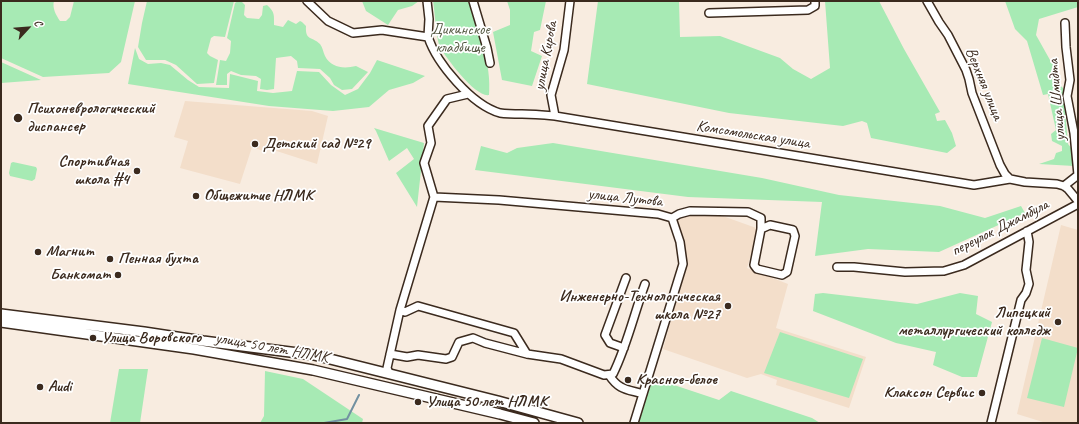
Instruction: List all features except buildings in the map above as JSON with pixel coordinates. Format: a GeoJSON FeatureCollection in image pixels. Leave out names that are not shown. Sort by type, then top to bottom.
{"type":"FeatureCollection","features":[{"type":"Feature","properties":{"kind":"main road","name":"улица 50 лет НЛМК"},"geometry":{"type":"LineString","coordinates":[[1,314],[314,355],[498,401],[578,423]]}},
{"type":"Feature","properties":{"kind":"main road","name":"улица 50 лет НЛМК"},"geometry":{"type":"LineString","coordinates":[[1,322],[194,349],[313,370],[535,423]]}},
{"type":"Feature","properties":{"kind":"main road"},"geometry":{"type":"LineString","coordinates":[[535,423],[553,416]]}},
{"type":"Feature","properties":{"kind":"street"},"geometry":{"type":"LineString","coordinates":[[307,1],[328,21],[353,34],[382,30],[428,37],[429,19],[427,1]]}},
{"type":"Feature","properties":{"kind":"street"},"geometry":{"type":"LineString","coordinates":[[473,1],[490,63]]}},
{"type":"Feature","properties":{"kind":"street","name":"улица Кирова"},"geometry":{"type":"LineString","coordinates":[[555,116],[551,95],[564,50],[570,1]]}},
{"type":"Feature","properties":{"kind":"street"},"geometry":{"type":"LineString","coordinates":[[709,13],[808,10],[815,6],[815,1]]}},
{"type":"Feature","properties":{"kind":"street","name":"Верхняя улица"},"geometry":{"type":"LineString","coordinates":[[927,1],[948,35],[966,70],[972,93],[1000,165],[1010,179]]}},
{"type":"Feature","properties":{"kind":"street","name":"улица Шмидта"},"geometry":{"type":"LineString","coordinates":[[1065,23],[1070,80],[1067,96],[1074,132],[1078,174]]}},
{"type":"Feature","properties":{"kind":"street","name":"Комсомольская улица"},"geometry":{"type":"LineString","coordinates":[[428,37],[440,62],[468,94],[501,113],[555,116],[974,185],[1010,179],[1064,186]]}},
{"type":"Feature","properties":{"kind":"street"},"geometry":{"type":"LineString","coordinates":[[389,373],[387,368],[400,310],[434,197],[424,163],[431,142],[428,126],[446,99],[468,94]]}},
{"type":"Feature","properties":{"kind":"street"},"geometry":{"type":"LineString","coordinates":[[1078,174],[1064,186],[1072,192],[1078,201]]}},
{"type":"Feature","properties":{"kind":"street","name":"улица Лутова"},"geometry":{"type":"LineString","coordinates":[[434,197],[499,200],[658,214],[672,218],[680,242],[683,264],[634,423]]}},
{"type":"Feature","properties":{"kind":"street","name":"переулок Джамбула"},"geometry":{"type":"LineString","coordinates":[[837,267],[854,267],[905,272],[944,271],[964,265],[1078,204]]}},
{"type":"Feature","properties":{"kind":"street"},"geometry":{"type":"LineString","coordinates":[[672,218],[690,211],[748,212],[761,218],[761,229],[754,265],[757,269],[782,275],[787,272],[795,236],[793,230],[770,225],[761,229]]}},
{"type":"Feature","properties":{"kind":"street"},"geometry":{"type":"LineString","coordinates":[[991,423],[1021,300],[1026,293],[1029,284],[1026,270],[1030,242],[1027,231]]}},
{"type":"Feature","properties":{"kind":"street"},"geometry":{"type":"LineString","coordinates":[[624,348],[610,343],[605,334],[626,278]]}},
{"type":"Feature","properties":{"kind":"street"},"geometry":{"type":"LineString","coordinates":[[390,354],[406,356],[418,355],[446,359],[452,357],[459,342],[473,338],[485,343],[527,354],[561,359],[604,375],[613,374],[624,348],[636,307],[645,284]]}},
{"type":"Feature","properties":{"kind":"street"},"geometry":{"type":"LineString","coordinates":[[400,310],[405,312],[418,306],[514,333],[527,354]]}},
{"type":"Feature","properties":{"kind":"street"},"geometry":{"type":"LineString","coordinates":[[609,375],[615,384],[643,394]]}},
{"type":"Feature","properties":{"kind":"shaded area","name":"Детский сад №29"},"geometry":{"type":"Polygon","coordinates":[[[185,101],[312,111],[328,116],[317,164],[264,147],[263,151],[252,147],[240,184],[180,168],[188,141],[174,137],[185,101]]]}},
{"type":"Feature","properties":{"kind":"shaded area","name":"Инженерно-Технологическая школа №27"},"geometry":{"type":"Polygon","coordinates":[[[680,215],[720,215],[759,229],[747,268],[788,284],[776,328],[866,357],[849,408],[776,385],[777,380],[761,374],[747,378],[663,349],[685,270],[675,221],[680,215]]]}},
{"type":"Feature","properties":{"kind":"shaded area","name":"Липецкий металлургический колледж"},"geometry":{"type":"Polygon","coordinates":[[[1061,225],[1078,230],[1078,423],[1046,423],[1017,414],[1061,225]]]}},
{"type":"Feature","properties":{"kind":"green space"},"geometry":{"type":"Polygon","coordinates":[[[1,1],[54,1],[54,9],[60,21],[66,21],[70,17],[74,1],[135,1],[121,62],[109,73],[43,77],[1,58],[1,1]]]}},
{"type":"Feature","properties":{"kind":"green space"},"geometry":{"type":"Polygon","coordinates":[[[147,1],[234,1],[225,37],[214,36],[211,38],[207,53],[218,60],[214,83],[197,84],[176,65],[165,60],[146,60],[138,47],[147,1]]]}},
{"type":"Feature","properties":{"kind":"green space"},"geometry":{"type":"Polygon","coordinates":[[[238,1],[245,5],[244,15],[247,18],[259,19],[262,15],[263,6],[267,5],[274,14],[274,25],[283,27],[288,20],[296,24],[300,21],[302,22],[306,26],[308,36],[320,44],[325,56],[331,63],[338,67],[356,66],[368,72],[352,89],[342,90],[334,85],[330,78],[320,69],[298,68],[297,61],[291,56],[276,58],[274,89],[260,89],[261,79],[256,76],[241,75],[231,71],[227,74],[227,85],[216,85],[220,60],[226,61],[230,53],[231,41],[227,38],[235,3],[238,1]]]}},
{"type":"Feature","properties":{"kind":"green space"},"geometry":{"type":"Polygon","coordinates":[[[362,1],[419,1],[412,6],[398,10],[388,25],[366,11],[362,1]]]}},
{"type":"Feature","properties":{"kind":"green space","name":"Дикинское кладбище"},"geometry":{"type":"Polygon","coordinates":[[[433,1],[469,1],[486,59],[489,95],[483,94],[469,84],[448,60],[440,47],[433,1]]]}},
{"type":"Feature","properties":{"kind":"green space"},"geometry":{"type":"Polygon","coordinates":[[[507,1],[546,1],[540,30],[534,32],[531,51],[542,56],[532,86],[502,80],[493,32],[510,25],[510,10],[507,1]]]}},
{"type":"Feature","properties":{"kind":"green space"},"geometry":{"type":"Polygon","coordinates":[[[598,1],[679,1],[680,37],[720,36],[780,58],[793,69],[811,79],[830,68],[825,1],[879,1],[904,49],[940,112],[935,114],[937,121],[945,120],[952,133],[956,146],[947,153],[871,138],[867,123],[862,121],[843,126],[729,113],[587,84],[598,1]]]}},
{"type":"Feature","properties":{"kind":"green space"},"geometry":{"type":"Polygon","coordinates":[[[1005,1],[1078,1],[1078,7],[1039,19],[1036,35],[1050,60],[1057,67],[1054,80],[1063,88],[1068,144],[1073,150],[1074,166],[1039,164],[1054,159],[1056,153],[1062,151],[1062,146],[1052,141],[1051,134],[1056,130],[1048,94],[1043,95],[1027,41],[1015,29],[1005,1]]]}},
{"type":"Feature","properties":{"kind":"green space"},"geometry":{"type":"Polygon","coordinates":[[[135,48],[139,59],[148,64],[161,63],[170,65],[199,87],[229,88],[230,74],[258,81],[257,91],[273,93],[292,91],[297,71],[319,72],[331,85],[345,95],[358,89],[370,73],[377,60],[425,76],[413,83],[389,90],[369,107],[333,111],[269,106],[128,84],[135,48]]]}},
{"type":"Feature","properties":{"kind":"green space"},"geometry":{"type":"Polygon","coordinates":[[[1,62],[41,80],[1,83],[1,62]]]}},
{"type":"Feature","properties":{"kind":"green space"},"geometry":{"type":"Polygon","coordinates":[[[374,128],[424,143],[417,207],[396,173],[414,159],[407,148],[389,161],[374,128]]]}},
{"type":"Feature","properties":{"kind":"green space"},"geometry":{"type":"Polygon","coordinates":[[[553,143],[762,178],[839,195],[940,206],[985,218],[1021,206],[1025,213],[939,252],[868,249],[815,256],[822,202],[688,197],[475,170],[481,146],[507,153],[517,148],[553,143]]]}},
{"type":"Feature","properties":{"kind":"green space"},"geometry":{"type":"Polygon","coordinates":[[[13,162],[36,167],[35,179],[32,181],[10,176],[9,173],[11,163],[13,162]]]}},
{"type":"Feature","properties":{"kind":"green space"},"geometry":{"type":"Polygon","coordinates":[[[823,293],[917,304],[960,293],[978,296],[976,314],[992,322],[977,377],[962,377],[933,365],[936,352],[896,343],[813,311],[815,294],[823,293]]]}},
{"type":"Feature","properties":{"kind":"green space"},"geometry":{"type":"Polygon","coordinates":[[[780,332],[863,359],[849,398],[764,373],[780,332]]]}},
{"type":"Feature","properties":{"kind":"green space"},"geometry":{"type":"Polygon","coordinates":[[[1042,338],[1078,348],[1064,407],[1027,398],[1042,338]]]}},
{"type":"Feature","properties":{"kind":"green space"},"geometry":{"type":"Polygon","coordinates":[[[119,369],[148,369],[140,423],[110,423],[119,369]]]}},
{"type":"Feature","properties":{"kind":"green space"},"geometry":{"type":"Polygon","coordinates":[[[265,371],[303,379],[363,419],[362,423],[260,423],[264,416],[265,371]]]}},
{"type":"Feature","properties":{"kind":"green space"},"geometry":{"type":"Polygon","coordinates":[[[653,378],[719,400],[731,391],[812,418],[820,423],[637,423],[653,378]]]}},
{"type":"Feature","properties":{"kind":"waterway"},"geometry":{"type":"LineString","coordinates":[[324,423],[347,419],[359,395]]}},
{"type":"Feature","properties":{"kind":"place","name":"Психоневрологический диспансер"},"geometry":{"type":"Point","coordinates":[18,118]}},
{"type":"Feature","properties":{"kind":"place","name":"Детский сад №29"},"geometry":{"type":"Point","coordinates":[255,144]}},
{"type":"Feature","properties":{"kind":"place","name":"Спортивная школа #4"},"geometry":{"type":"Point","coordinates":[137,171]}},
{"type":"Feature","properties":{"kind":"place","name":"Общежитие НЛМК"},"geometry":{"type":"Point","coordinates":[196,196]}},
{"type":"Feature","properties":{"kind":"place","name":"Магнит"},"geometry":{"type":"Point","coordinates":[38,252]}},
{"type":"Feature","properties":{"kind":"place","name":"Пенная бухта"},"geometry":{"type":"Point","coordinates":[110,259]}},
{"type":"Feature","properties":{"kind":"place","name":"Банкомат"},"geometry":{"type":"Point","coordinates":[118,275]}},
{"type":"Feature","properties":{"kind":"place","name":"Инженерно-Технологическая школа №27"},"geometry":{"type":"Point","coordinates":[728,306]}},
{"type":"Feature","properties":{"kind":"place","name":"Липецкий металлургический колледж"},"geometry":{"type":"Point","coordinates":[1058,322]}},
{"type":"Feature","properties":{"kind":"place","name":"Улица Воровского"},"geometry":{"type":"Point","coordinates":[93,338]}},
{"type":"Feature","properties":{"kind":"place","name":"Красное-белое"},"geometry":{"type":"Point","coordinates":[628,380]}},
{"type":"Feature","properties":{"kind":"place","name":"Audi"},"geometry":{"type":"Point","coordinates":[40,387]}},
{"type":"Feature","properties":{"kind":"place","name":"Клаксон Сервис"},"geometry":{"type":"Point","coordinates":[982,393]}},
{"type":"Feature","properties":{"kind":"place","name":"Улица 50 лет НЛМК"},"geometry":{"type":"Point","coordinates":[418,402]}}]}
